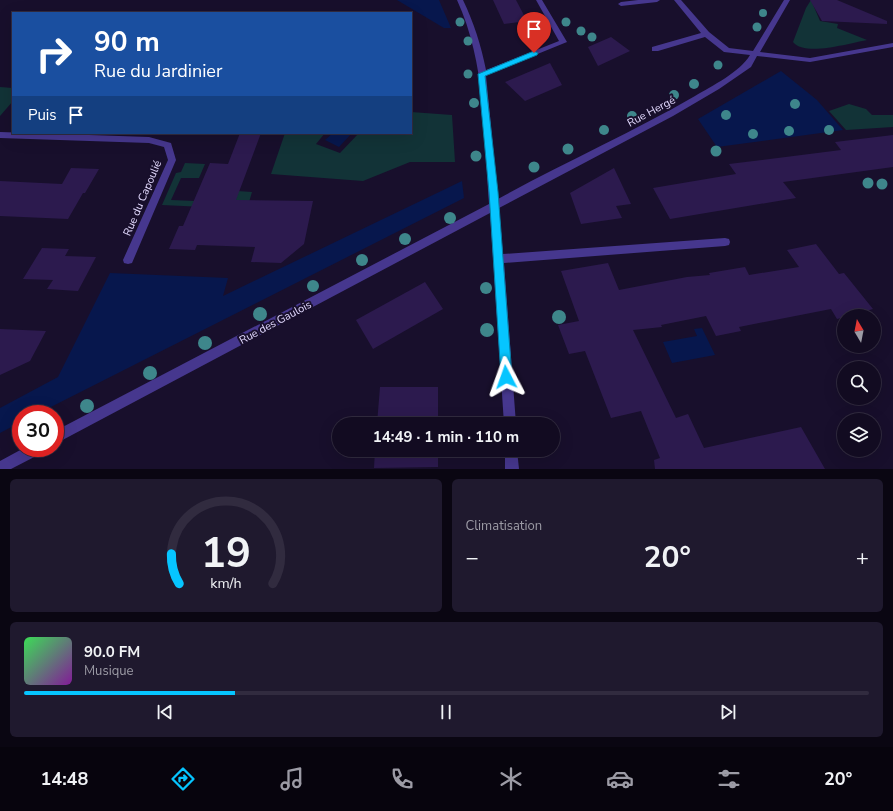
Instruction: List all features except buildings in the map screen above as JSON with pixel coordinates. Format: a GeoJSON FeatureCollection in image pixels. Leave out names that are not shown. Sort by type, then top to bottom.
{"type":"FeatureCollection","features":[{"type":"Feature","properties":{"kind":"street"},"geometry":{"type":"LineString","coordinates":[[460,0],[476,36],[482,74],[499,259],[510,417]]}},
{"type":"Feature","properties":{"kind":"street"},"geometry":{"type":"LineString","coordinates":[[482,74],[563,42],[539,0]]}},
{"type":"Feature","properties":{"kind":"street"},"geometry":{"type":"LineString","coordinates":[[622,4],[657,0]]}},
{"type":"Feature","properties":{"kind":"street"},"geometry":{"type":"LineString","coordinates":[[677,0],[706,34],[728,50],[810,60],[893,45]]}},
{"type":"Feature","properties":{"kind":"street","name":"Rue Hergé"},"geometry":{"type":"LineString","coordinates":[[494,205],[670,114],[716,87],[748,65],[787,0]]}},
{"type":"Feature","properties":{"kind":"street"},"geometry":{"type":"LineString","coordinates":[[655,49],[706,34]]}},
{"type":"Feature","properties":{"kind":"street","name":"Rue du Capoulié"},"geometry":{"type":"LineString","coordinates":[[0,135],[149,140],[168,145],[172,160],[128,260]]}},
{"type":"Feature","properties":{"kind":"street","name":"Rue des Gaulois"},"geometry":{"type":"LineString","coordinates":[[64,433],[494,205]]}},
{"type":"Feature","properties":{"kind":"street"},"geometry":{"type":"LineString","coordinates":[[499,259],[725,242]]}},
{"type":"Feature","properties":{"kind":"street"},"geometry":{"type":"LineString","coordinates":[[0,468],[20,457]]}},
{"type":"Feature","properties":{"kind":"street"},"geometry":{"type":"LineString","coordinates":[[511,457],[512,469]]}},
{"type":"Feature","properties":{"kind":"green space"},"geometry":{"type":"Polygon","coordinates":[[[811,0],[820,21],[838,24],[837,28],[867,40],[817,49],[799,46],[793,42],[806,8],[811,0]]]}},
{"type":"Feature","properties":{"kind":"green space"},"geometry":{"type":"Polygon","coordinates":[[[0,87],[12,88],[12,102],[0,116],[0,87]]]}},
{"type":"Feature","properties":{"kind":"green space"},"geometry":{"type":"Polygon","coordinates":[[[849,104],[866,109],[872,115],[893,115],[893,127],[846,130],[829,111],[849,104]]]}},
{"type":"Feature","properties":{"kind":"green space"},"geometry":{"type":"Polygon","coordinates":[[[412,112],[452,115],[455,162],[410,162],[363,181],[271,174],[285,134],[324,134],[316,144],[340,153],[358,134],[412,134],[412,112]]]}},
{"type":"Feature","properties":{"kind":"green space"},"geometry":{"type":"Polygon","coordinates":[[[185,163],[205,164],[199,178],[181,178],[171,200],[219,202],[222,190],[252,192],[247,209],[162,205],[176,173],[181,172],[185,163]]]}},
{"type":"Feature","properties":{"kind":"shaded area"},"geometry":{"type":"Polygon","coordinates":[[[397,0],[439,0],[451,28],[444,28],[397,0]]]}},
{"type":"Feature","properties":{"kind":"shaded area"},"geometry":{"type":"Polygon","coordinates":[[[781,71],[817,100],[843,130],[717,147],[698,119],[781,71]]]}},
{"type":"Feature","properties":{"kind":"shaded area"},"geometry":{"type":"Polygon","coordinates":[[[332,134],[351,134],[339,147],[325,140],[332,134]]]}},
{"type":"Feature","properties":{"kind":"shaded area"},"geometry":{"type":"Polygon","coordinates":[[[462,181],[464,198],[55,405],[12,405],[12,427],[0,433],[0,408],[58,377],[110,273],[228,278],[223,296],[462,181]]]}},
{"type":"Feature","properties":{"kind":"shaded area"},"geometry":{"type":"Polygon","coordinates":[[[702,328],[715,355],[672,363],[663,342],[697,336],[694,329],[702,328]]]}},
{"type":"Feature","properties":{"kind":"route"},"geometry":{"type":"LineString","coordinates":[[506,377],[494,192],[482,74],[534,53]]}}]}
